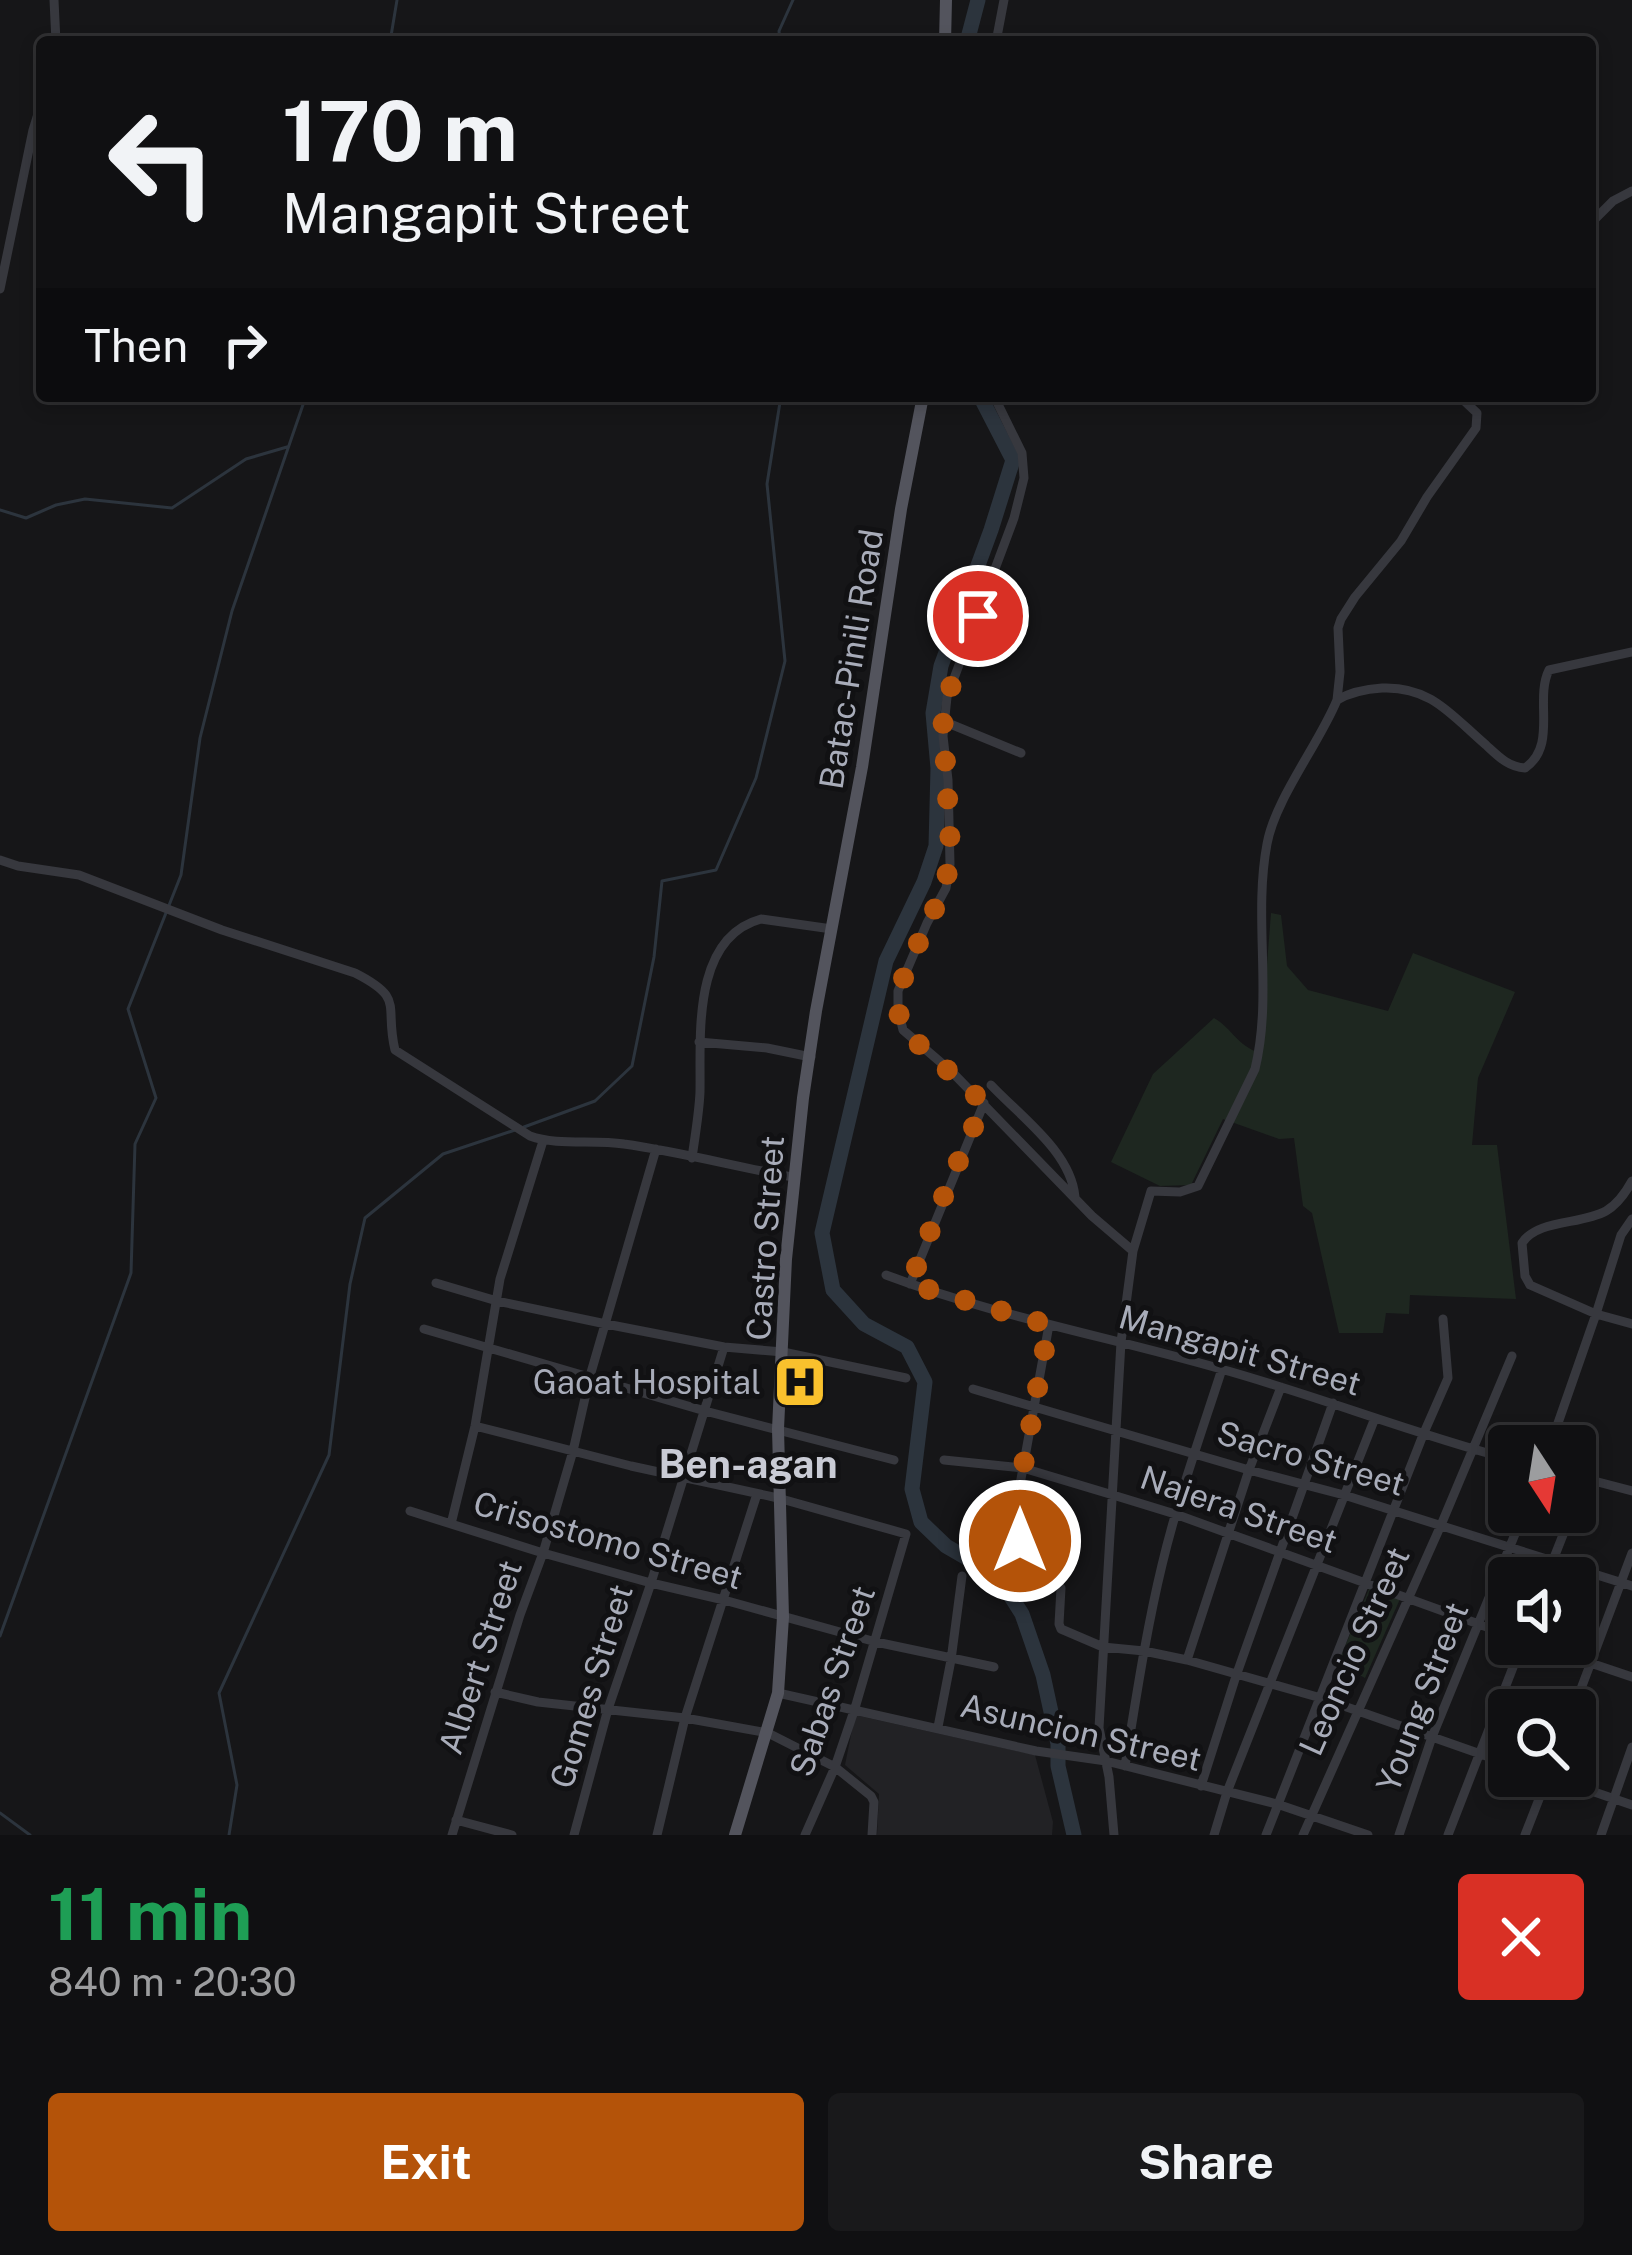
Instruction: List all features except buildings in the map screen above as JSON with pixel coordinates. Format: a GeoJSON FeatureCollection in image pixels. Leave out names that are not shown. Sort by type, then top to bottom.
{"type":"FeatureCollection","features":[{"type":"Feature","properties":{"kind":"main road"},"geometry":{"type":"LineString","coordinates":[[945,36],[946,0]]}},
{"type":"Feature","properties":{"kind":"main road","name":"Batac-Pinili Road"},"geometry":{"type":"LineString","coordinates":[[832,929],[922,402]]}},
{"type":"Feature","properties":{"kind":"main road","name":"Castro Street"},"geometry":{"type":"LineString","coordinates":[[735,1835],[778,1693],[783,1617],[778,1429],[786,1259],[816,1011],[832,929]]}},
{"type":"Feature","properties":{"kind":"street"},"geometry":{"type":"LineString","coordinates":[[54,0],[56,36]]}},
{"type":"Feature","properties":{"kind":"street"},"geometry":{"type":"LineString","coordinates":[[998,36],[1004,0]]}},
{"type":"Feature","properties":{"kind":"street"},"geometry":{"type":"LineString","coordinates":[[0,289],[36,120]]}},
{"type":"Feature","properties":{"kind":"street"},"geometry":{"type":"LineString","coordinates":[[1596,218],[1632,191]]}},
{"type":"Feature","properties":{"kind":"street"},"geometry":{"type":"LineString","coordinates":[[997,402],[1022,453],[1024,478],[1014,518],[947,697],[943,721],[950,864],[946,888],[898,991],[898,1010],[903,1030],[1133,1251]]}},
{"type":"Feature","properties":{"kind":"street"},"geometry":{"type":"LineString","coordinates":[[1114,1835],[1099,1728],[1121,1342],[1133,1251],[1151,1191],[1180,1192],[1198,1186],[1255,1069],[1264,985],[1262,893],[1267,846],[1280,810],[1337,700],[1341,620],[1401,541],[1476,428],[1477,412],[1466,402]]}},
{"type":"Feature","properties":{"kind":"street"},"geometry":{"type":"LineString","coordinates":[[1337,700],[1368,689],[1417,690],[1506,763],[1525,768],[1540,749],[1544,682],[1549,670],[1632,652]]}},
{"type":"Feature","properties":{"kind":"street"},"geometry":{"type":"LineString","coordinates":[[943,721],[1021,753]]}},
{"type":"Feature","properties":{"kind":"street"},"geometry":{"type":"LineString","coordinates":[[0,860],[79,874],[163,908],[355,973],[385,990],[392,1009],[395,1050],[543,1141],[603,1141],[794,1177]]}},
{"type":"Feature","properties":{"kind":"street"},"geometry":{"type":"LineString","coordinates":[[692,1158],[706,987],[721,949],[752,922],[761,920],[832,929]]}},
{"type":"Feature","properties":{"kind":"street"},"geometry":{"type":"LineString","coordinates":[[699,1042],[811,1057]]}},
{"type":"Feature","properties":{"kind":"street"},"geometry":{"type":"LineString","coordinates":[[992,1085],[1065,1162],[1075,1197]]}},
{"type":"Feature","properties":{"kind":"street"},"geometry":{"type":"LineString","coordinates":[[910,1284],[984,1103]]}},
{"type":"Feature","properties":{"kind":"street","name":"Crisostomo Street"},"geometry":{"type":"LineString","coordinates":[[543,1141],[504,1264],[476,1426],[451,1524],[651,1583],[876,1642],[994,1667]]}},
{"type":"Feature","properties":{"kind":"street","name":"Albert Street"},"geometry":{"type":"LineString","coordinates":[[452,1835],[573,1451],[656,1149]]}},
{"type":"Feature","properties":{"kind":"street"},"geometry":{"type":"LineString","coordinates":[[1632,1180],[1605,1212],[1537,1231],[1522,1243],[1530,1285],[1632,1324]]}},
{"type":"Feature","properties":{"kind":"street"},"geometry":{"type":"LineString","coordinates":[[1557,1425],[1621,1235],[1632,1219]]}},
{"type":"Feature","properties":{"kind":"street","name":"Mangapit Street"},"geometry":{"type":"LineString","coordinates":[[886,1275],[1049,1325],[1222,1369],[1488,1453]]}},
{"type":"Feature","properties":{"kind":"street"},"geometry":{"type":"LineString","coordinates":[[436,1283],[606,1324],[724,1347],[783,1352],[906,1378]]}},
{"type":"Feature","properties":{"kind":"street"},"geometry":{"type":"LineString","coordinates":[[1266,1835],[1448,1378],[1443,1319]]}},
{"type":"Feature","properties":{"kind":"street"},"geometry":{"type":"LineString","coordinates":[[1049,1325],[1017,1501],[1020,1541],[1061,1588],[1061,1629],[1103,1647],[1187,1660],[1321,1698],[1488,1757]]}},
{"type":"Feature","properties":{"kind":"street"},"geometry":{"type":"LineString","coordinates":[[424,1329],[705,1412],[894,1460]]}},
{"type":"Feature","properties":{"kind":"street","name":"Gomes Street"},"geometry":{"type":"LineString","coordinates":[[574,1835],[608,1709],[724,1347]]}},
{"type":"Feature","properties":{"kind":"street","name":"Leoncio Street"},"geometry":{"type":"LineString","coordinates":[[1303,1835],[1512,1356]]}},
{"type":"Feature","properties":{"kind":"street"},"geometry":{"type":"LineString","coordinates":[[1125,1766],[1144,1651],[1175,1514],[1222,1369]]}},
{"type":"Feature","properties":{"kind":"street","name":"Sacro Street"},"geometry":{"type":"LineString","coordinates":[[973,1388],[1542,1557]]}},
{"type":"Feature","properties":{"kind":"street"},"geometry":{"type":"LineString","coordinates":[[1187,1660],[1281,1388]]}},
{"type":"Feature","properties":{"kind":"street"},"geometry":{"type":"LineString","coordinates":[[1201,1786],[1333,1403]]}},
{"type":"Feature","properties":{"kind":"street"},"geometry":{"type":"LineString","coordinates":[[1214,1835],[1376,1418]]}},
{"type":"Feature","properties":{"kind":"street"},"geometry":{"type":"LineString","coordinates":[[476,1426],[778,1498]]}},
{"type":"Feature","properties":{"kind":"street","name":"Najera Street"},"geometry":{"type":"LineString","coordinates":[[944,1460],[1023,1468],[1114,1495],[1488,1627]]}},
{"type":"Feature","properties":{"kind":"street"},"geometry":{"type":"LineString","coordinates":[[1596,1481],[1632,1491]]}},
{"type":"Feature","properties":{"kind":"street"},"geometry":{"type":"LineString","coordinates":[[657,1835],[685,1718],[757,1494]]}},
{"type":"Feature","properties":{"kind":"street","name":"Sabas Street"},"geometry":{"type":"LineString","coordinates":[[778,1498],[906,1534],[855,1708],[805,1835]]}},
{"type":"Feature","properties":{"kind":"street"},"geometry":{"type":"LineString","coordinates":[[410,1511],[451,1524]]}},
{"type":"Feature","properties":{"kind":"street","name":"Young Street"},"geometry":{"type":"LineString","coordinates":[[1399,1835],[1432,1738],[1515,1533]]}},
{"type":"Feature","properties":{"kind":"street"},"geometry":{"type":"LineString","coordinates":[[1596,1653],[1626,1584],[1632,1553]]}},
{"type":"Feature","properties":{"kind":"street","name":"Sacro Street"},"geometry":{"type":"LineString","coordinates":[[1596,1574],[1626,1584]]}},
{"type":"Feature","properties":{"kind":"street"},"geometry":{"type":"LineString","coordinates":[[938,1727],[962,1576]]}},
{"type":"Feature","properties":{"kind":"street"},"geometry":{"type":"LineString","coordinates":[[1448,1835],[1513,1665]]}},
{"type":"Feature","properties":{"kind":"street"},"geometry":{"type":"LineString","coordinates":[[1594,1665],[1632,1677]]}},
{"type":"Feature","properties":{"kind":"street"},"geometry":{"type":"LineString","coordinates":[[495,1692],[767,1733],[835,1767],[871,1796],[872,1835]]}},
{"type":"Feature","properties":{"kind":"street","name":"Asuncion Street"},"geometry":{"type":"LineString","coordinates":[[778,1693],[1106,1761],[1276,1804],[1368,1835]]}},
{"type":"Feature","properties":{"kind":"street"},"geometry":{"type":"LineString","coordinates":[[1601,1835],[1632,1747]]}},
{"type":"Feature","properties":{"kind":"street"},"geometry":{"type":"LineString","coordinates":[[1596,1792],[1632,1805]]}},
{"type":"Feature","properties":{"kind":"street"},"geometry":{"type":"LineString","coordinates":[[1525,1835],[1540,1797]]}},
{"type":"Feature","properties":{"kind":"street"},"geometry":{"type":"LineString","coordinates":[[456,1820],[512,1835]]}},
{"type":"Feature","properties":{"kind":"shaded area"},"geometry":{"type":"Polygon","coordinates":[[[1271,913],[1281,915],[1287,966],[1308,990],[1388,1011],[1413,953],[1515,992],[1478,1078],[1472,1145],[1497,1145],[1516,1299],[1410,1295],[1409,1314],[1386,1313],[1383,1333],[1339,1333],[1312,1213],[1303,1206],[1294,1138],[1279,1139],[1223,1119],[1191,1185],[1160,1186],[1111,1162],[1153,1074],[1214,1018],[1260,1053],[1271,913]]]}},
{"type":"Feature","properties":{"kind":"shaded area"},"geometry":{"type":"Polygon","coordinates":[[[1369,1589],[1400,1599],[1365,1678],[1338,1663],[1369,1589]]]}},
{"type":"Feature","properties":{"kind":"shaded area"},"geometry":{"type":"Polygon","coordinates":[[[855,1715],[1035,1755],[1053,1822],[1052,1835],[877,1835],[879,1794],[845,1765],[855,1715]]]}},
{"type":"Feature","properties":{"kind":"waterway"},"geometry":{"type":"LineString","coordinates":[[391,36],[397,0]]}},
{"type":"Feature","properties":{"kind":"waterway"},"geometry":{"type":"LineString","coordinates":[[779,36],[793,0]]}},
{"type":"Feature","properties":{"kind":"waterway"},"geometry":{"type":"LineString","coordinates":[[969,36],[978,0]]}},
{"type":"Feature","properties":{"kind":"waterway"},"geometry":{"type":"LineString","coordinates":[[0,1636],[131,1273],[135,1144],[156,1098],[128,1009],[181,875],[200,738],[232,611],[304,402]]}},
{"type":"Feature","properties":{"kind":"waterway"},"geometry":{"type":"LineString","coordinates":[[524,1127],[595,1101],[632,1066],[654,957],[662,881],[716,870],[756,778],[785,661],[767,484],[780,402]]}},
{"type":"Feature","properties":{"kind":"waterway"},"geometry":{"type":"LineString","coordinates":[[983,402],[1013,460],[941,666],[933,713],[938,768],[936,846],[886,961],[822,1233],[833,1290],[864,1324],[907,1347],[925,1382],[912,1489],[921,1522],[946,1546],[984,1568],[1022,1614],[1043,1675],[1074,1835]]}},
{"type":"Feature","properties":{"kind":"waterway"},"geometry":{"type":"LineString","coordinates":[[0,510],[26,518],[85,499],[172,508],[246,459],[287,447]]}},
{"type":"Feature","properties":{"kind":"waterway"},"geometry":{"type":"LineString","coordinates":[[229,1835],[237,1785],[219,1693],[329,1455],[350,1284],[365,1218],[443,1154],[515,1130]]}},
{"type":"Feature","properties":{"kind":"waterway"},"geometry":{"type":"LineString","coordinates":[[0,1813],[30,1835]]}},
{"type":"Feature","properties":{"kind":"place","name":"Gaoat Hospital"},"geometry":{"type":"Point","coordinates":[800,1382]}},
{"type":"Feature","properties":{"kind":"district","name":"Ben-agan"},"geometry":{"type":"Point","coordinates":[748,1464]}},
{"type":"Feature","properties":{"kind":"route"},"geometry":{"type":"LineString","coordinates":[[978,616],[947,697],[943,721],[950,838],[946,888],[898,991],[898,1010],[903,1030],[984,1103],[910,1284],[1049,1325],[1017,1501],[1020,1541]]}}]}
